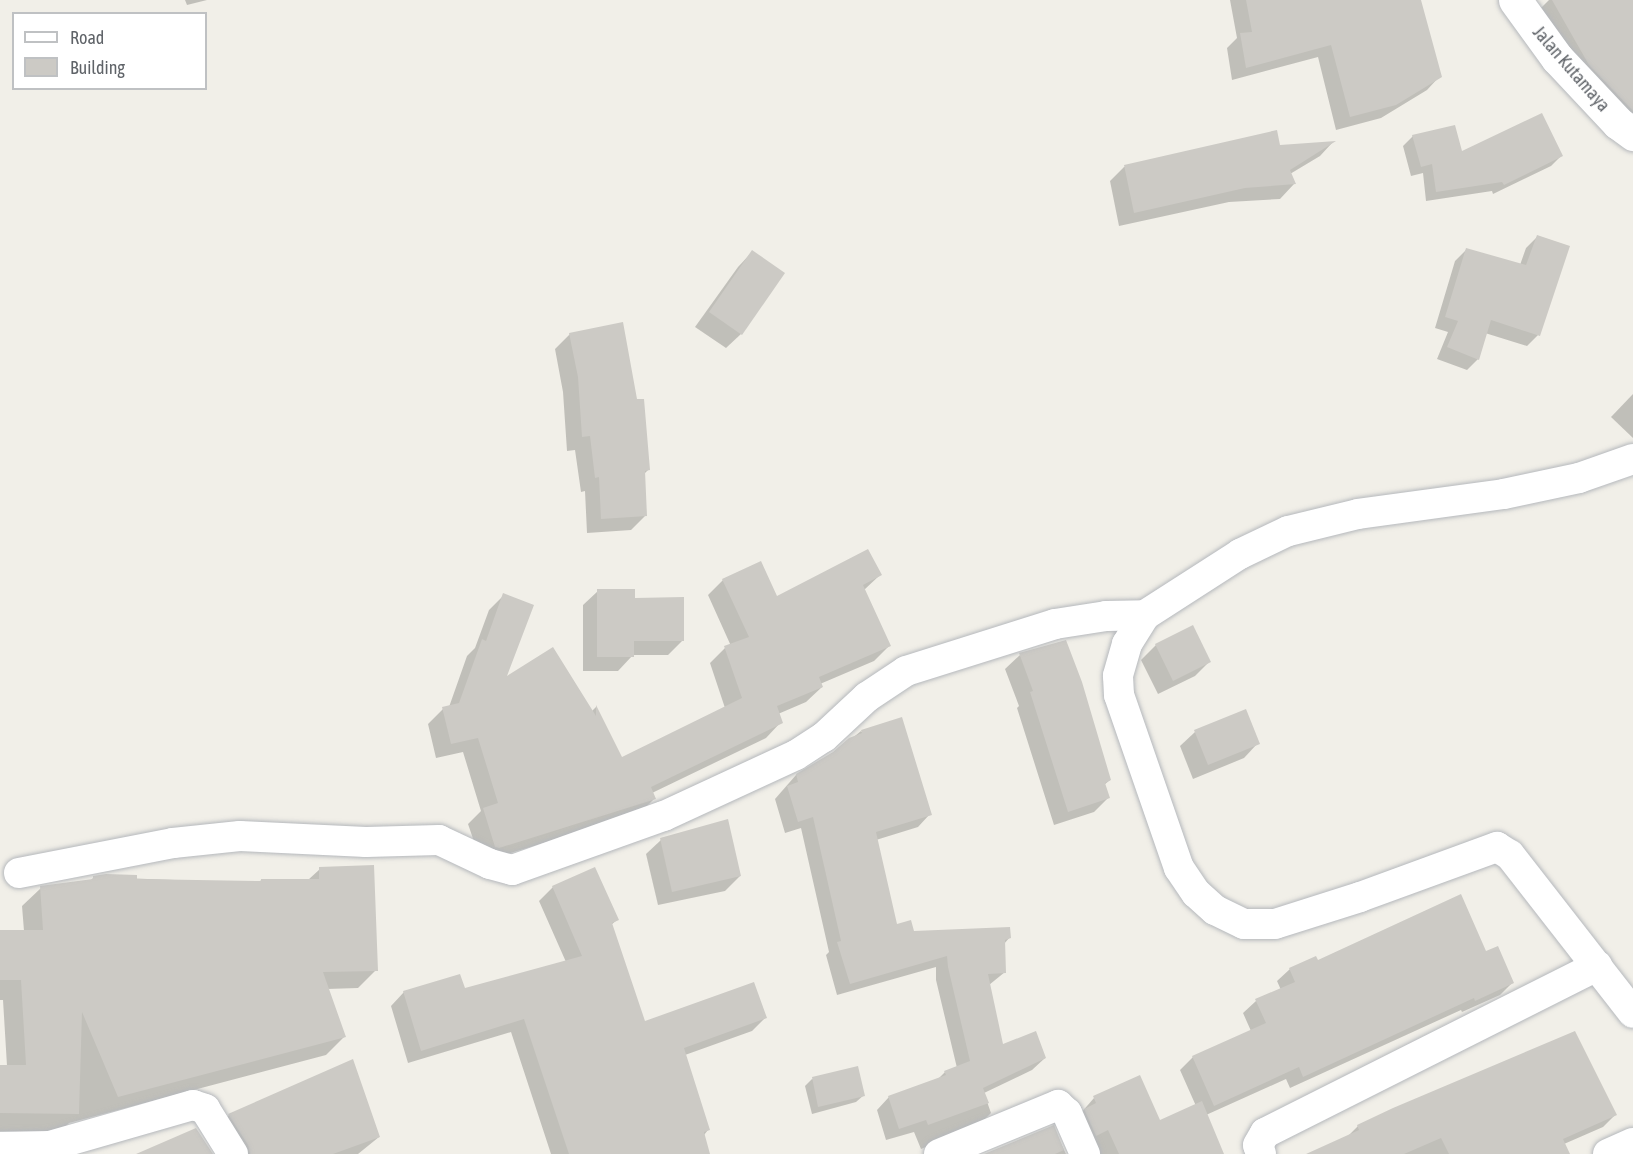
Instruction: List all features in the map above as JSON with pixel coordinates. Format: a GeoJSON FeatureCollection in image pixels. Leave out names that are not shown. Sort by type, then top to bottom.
{"type":"FeatureCollection","features":[{"type":"Feature","properties":{"kind":"main road","name":"Jalan Kutamaya"},"geometry":{"type":"LineString","coordinates":[[1515,0],[1557,58],[1618,123],[1633,134]]}},
{"type":"Feature","properties":{"kind":"street"},"geometry":{"type":"LineString","coordinates":[[1633,459],[1579,478],[1504,494],[1358,514],[1288,531],[1240,554],[1145,615],[1127,644],[1118,676],[1119,695],[1179,868],[1196,893],[1215,910],[1244,924],[1275,924],[1497,847],[1510,855],[1633,1013]]}},
{"type":"Feature","properties":{"kind":"street"},"geometry":{"type":"LineString","coordinates":[[19,873],[173,843],[240,836],[366,842],[439,840],[490,864],[512,870],[664,816],[796,755],[824,736],[867,697],[906,671],[1055,624],[1106,616],[1145,615]]}},
{"type":"Feature","properties":{"kind":"street"},"geometry":{"type":"LineString","coordinates":[[1261,1154],[1258,1145],[1265,1133],[1597,966]]}},
{"type":"Feature","properties":{"kind":"street"},"geometry":{"type":"LineString","coordinates":[[0,1147],[52,1150],[193,1105],[205,1109],[233,1154]]}},
{"type":"Feature","properties":{"kind":"street"},"geometry":{"type":"LineString","coordinates":[[939,1154],[1055,1105],[1060,1106],[1067,1113],[1086,1154]]}},
{"type":"Feature","properties":{"kind":"street"},"geometry":{"type":"LineString","coordinates":[[1608,1154],[1633,1143]]}},
{"type":"Feature","properties":{"kind":"building"},"geometry":{"type":"Polygon","coordinates":[[[1246,0],[1421,0],[1442,77],[1396,105],[1350,117],[1331,45],[1246,68],[1240,33],[1252,32],[1246,0]]]}},
{"type":"Feature","properties":{"kind":"building"},"geometry":{"type":"Polygon","coordinates":[[[1552,0],[1633,0],[1633,111],[1589,65],[1552,0]]]}},
{"type":"Feature","properties":{"kind":"building"},"geometry":{"type":"Polygon","coordinates":[[[1542,113],[1563,156],[1504,185],[1502,182],[1436,192],[1432,164],[1421,167],[1412,135],[1455,125],[1462,151],[1542,113]]]}},
{"type":"Feature","properties":{"kind":"building"},"geometry":{"type":"Polygon","coordinates":[[[1277,130],[1280,145],[1336,141],[1290,170],[1296,184],[1245,188],[1134,213],[1124,165],[1277,130]]]}},
{"type":"Feature","properties":{"kind":"building"},"geometry":{"type":"Polygon","coordinates":[[[1537,235],[1570,246],[1540,336],[1491,320],[1479,360],[1447,347],[1458,321],[1445,317],[1466,248],[1526,265],[1537,235]]]}},
{"type":"Feature","properties":{"kind":"building"},"geometry":{"type":"Polygon","coordinates":[[[752,250],[785,273],[742,335],[709,312],[752,250]]]}},
{"type":"Feature","properties":{"kind":"building"},"geometry":{"type":"Polygon","coordinates":[[[623,322],[637,399],[644,399],[650,470],[645,471],[647,516],[601,519],[599,477],[595,478],[590,436],[582,437],[578,377],[569,333],[623,322]]]}},
{"type":"Feature","properties":{"kind":"building"},"geometry":{"type":"Polygon","coordinates":[[[868,549],[882,575],[863,585],[891,646],[819,677],[823,687],[777,706],[783,723],[651,787],[656,799],[499,848],[495,847],[483,808],[498,803],[478,738],[451,744],[442,707],[459,703],[482,639],[486,641],[503,593],[534,605],[507,676],[553,647],[596,716],[596,705],[622,757],[742,698],[724,646],[749,637],[722,579],[761,561],[777,596],[868,549]]]}},
{"type":"Feature","properties":{"kind":"building"},"geometry":{"type":"Polygon","coordinates":[[[597,589],[635,589],[635,598],[684,597],[684,641],[634,641],[634,657],[597,657],[597,589]]]}},
{"type":"Feature","properties":{"kind":"building"},"geometry":{"type":"Polygon","coordinates":[[[1193,625],[1211,662],[1173,681],[1155,644],[1193,625]]]}},
{"type":"Feature","properties":{"kind":"building"},"geometry":{"type":"Polygon","coordinates":[[[1066,640],[1082,682],[1111,780],[1105,783],[1110,798],[1068,812],[1030,692],[1033,691],[1019,653],[1066,640]]]}},
{"type":"Feature","properties":{"kind":"building"},"geometry":{"type":"Polygon","coordinates":[[[1246,709],[1260,744],[1208,765],[1194,730],[1246,709]]]}},
{"type":"Feature","properties":{"kind":"building"},"geometry":{"type":"Polygon","coordinates":[[[902,717],[932,815],[876,832],[897,924],[911,920],[914,931],[1010,927],[1011,938],[1005,940],[1006,973],[988,974],[1003,1044],[1036,1031],[1046,1058],[983,1088],[989,1103],[928,1125],[926,1120],[899,1129],[888,1096],[946,1075],[944,1071],[970,1061],[947,956],[850,984],[837,942],[841,941],[813,817],[798,822],[787,786],[798,782],[796,774],[833,752],[849,738],[862,733],[861,730],[902,717]]]}},
{"type":"Feature","properties":{"kind":"building"},"geometry":{"type":"Polygon","coordinates":[[[728,819],[741,876],[672,892],[660,838],[728,819]]]}},
{"type":"Feature","properties":{"kind":"building"},"geometry":{"type":"Polygon","coordinates":[[[374,865],[378,971],[323,972],[346,1037],[118,1097],[82,1012],[79,1114],[0,1113],[0,1065],[26,1065],[21,980],[0,980],[0,930],[43,930],[40,886],[93,879],[93,876],[106,874],[137,875],[137,879],[261,881],[261,879],[319,879],[319,867],[374,865]]]}},
{"type":"Feature","properties":{"kind":"building"},"geometry":{"type":"Polygon","coordinates":[[[595,867],[619,920],[612,923],[645,1021],[754,982],[767,1018],[684,1048],[710,1130],[704,1132],[710,1154],[569,1154],[524,1019],[421,1051],[403,991],[460,974],[465,988],[582,956],[552,886],[595,867]]]}},
{"type":"Feature","properties":{"kind":"building"},"geometry":{"type":"Polygon","coordinates":[[[1461,894],[1486,951],[1498,946],[1514,983],[1475,1001],[1474,998],[1303,1077],[1299,1067],[1214,1106],[1192,1056],[1266,1023],[1255,999],[1295,982],[1289,968],[1316,956],[1318,960],[1461,894]]]}},
{"type":"Feature","properties":{"kind":"building"},"geometry":{"type":"Polygon","coordinates":[[[1575,1031],[1617,1115],[1563,1139],[1570,1154],[1449,1154],[1441,1138],[1404,1154],[1306,1154],[1359,1130],[1357,1125],[1393,1108],[1575,1031]]]}},
{"type":"Feature","properties":{"kind":"building"},"geometry":{"type":"Polygon","coordinates":[[[353,1059],[380,1137],[333,1154],[250,1154],[248,1145],[228,1114],[353,1059]]]}},
{"type":"Feature","properties":{"kind":"building"},"geometry":{"type":"Polygon","coordinates":[[[858,1066],[865,1096],[818,1107],[812,1077],[858,1066]]]}},
{"type":"Feature","properties":{"kind":"building"},"geometry":{"type":"Polygon","coordinates":[[[1140,1075],[1160,1120],[1202,1101],[1224,1154],[1119,1154],[1108,1130],[1096,1136],[1084,1109],[1096,1103],[1093,1096],[1140,1075]]]}},
{"type":"Feature","properties":{"kind":"building"},"geometry":{"type":"Polygon","coordinates":[[[1054,1125],[1064,1150],[1055,1154],[984,1154],[1054,1125]]]}},
{"type":"Feature","properties":{"kind":"building"},"geometry":{"type":"Polygon","coordinates":[[[196,1128],[213,1154],[136,1154],[196,1128]]]}}]}
